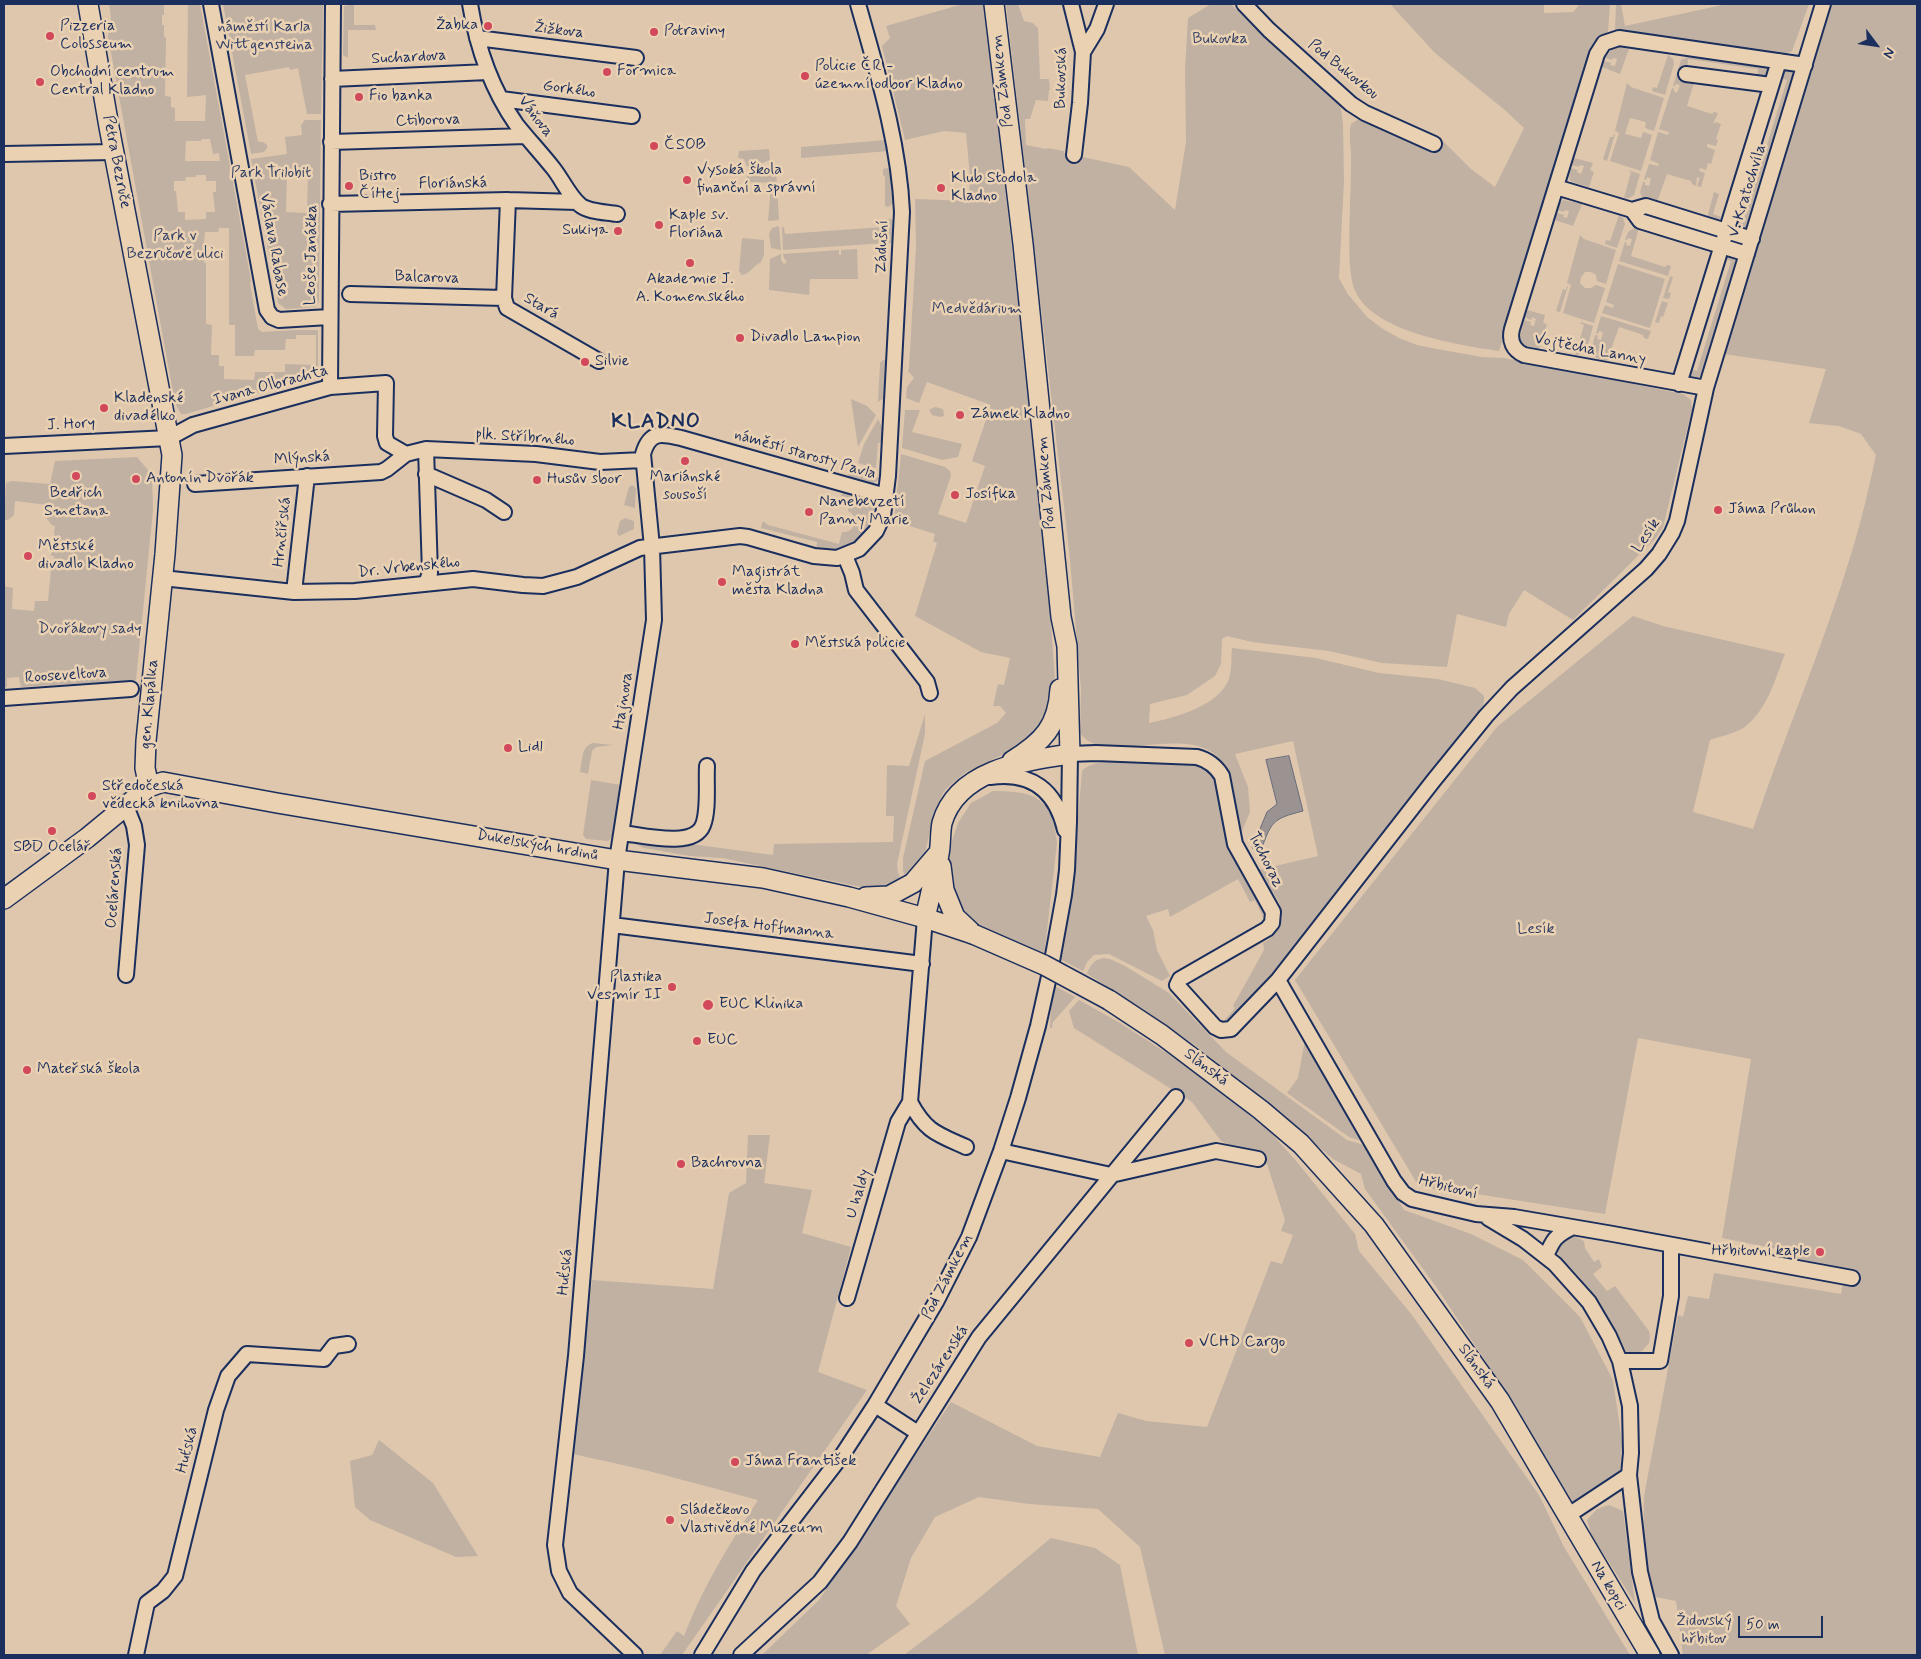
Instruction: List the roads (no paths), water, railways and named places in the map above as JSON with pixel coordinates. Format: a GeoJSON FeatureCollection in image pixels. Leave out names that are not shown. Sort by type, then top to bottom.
{"type":"FeatureCollection","features":[{"type":"Feature","properties":{"kind":"main road","name":"Petra Bezruče"},"geometry":{"type":"LineString","coordinates":[[88,4],[114,152],[169,438]]}},
{"type":"Feature","properties":{"kind":"main road","name":"Pod Zámkem"},"geometry":{"type":"LineString","coordinates":[[994,4],[1023,244],[1061,617],[1067,646],[1070,754]]}},
{"type":"Feature","properties":{"kind":"main road","name":"gen. Klapálka"},"geometry":{"type":"LineString","coordinates":[[149,787],[145,768],[146,741],[172,471],[169,438]]}},
{"type":"Feature","properties":{"kind":"main road"},"geometry":{"type":"LineString","coordinates":[[925,918],[939,852],[942,824],[949,807],[959,793],[1037,744],[1046,734],[1055,717],[1061,676],[1061,617]]}},
{"type":"Feature","properties":{"kind":"main road"},"geometry":{"type":"LineString","coordinates":[[988,775],[1040,759],[1070,754]]}},
{"type":"Feature","properties":{"kind":"main road","name":"Dukelských hrdinů"},"geometry":{"type":"LineString","coordinates":[[149,787],[159,782],[169,782],[277,803],[617,860],[762,878],[853,898],[925,918]]}},
{"type":"Feature","properties":{"kind":"main road"},"geometry":{"type":"LineString","coordinates":[[4,899],[74,848],[149,787]]}},
{"type":"Feature","properties":{"kind":"main road"},"geometry":{"type":"LineString","coordinates":[[853,898],[889,896],[913,883],[939,852]]}},
{"type":"Feature","properties":{"kind":"main road"},"geometry":{"type":"LineString","coordinates":[[939,852],[944,890],[949,904],[955,917],[973,934]]}},
{"type":"Feature","properties":{"kind":"main road","name":"Slánská"},"geometry":{"type":"LineString","coordinates":[[925,918],[973,934],[1044,965],[1109,1000],[1162,1035],[1261,1110],[1301,1144],[1358,1205],[1374,1225],[1500,1401],[1567,1516]]}},
{"type":"Feature","properties":{"kind":"main road","name":"Na kopci"},"geometry":{"type":"LineString","coordinates":[[1567,1516],[1650,1655]]}},
{"type":"Feature","properties":{"kind":"street","name":"Václava Rabase"},"geometry":{"type":"LineString","coordinates":[[211,4],[267,310],[272,317],[279,320],[329,317]]}},
{"type":"Feature","properties":{"kind":"street","name":"Leoše Janáčka"},"geometry":{"type":"LineString","coordinates":[[330,386],[329,317],[333,4]]}},
{"type":"Feature","properties":{"kind":"street","name":"Váňova"},"geometry":{"type":"LineString","coordinates":[[470,4],[488,72],[501,99],[526,136],[555,171],[577,202]]}},
{"type":"Feature","properties":{"kind":"street","name":"Zádušní"},"geometry":{"type":"LineString","coordinates":[[858,4],[889,121],[897,162],[901,198],[901,250],[894,390],[886,496]]}},
{"type":"Feature","properties":{"kind":"street","name":"Bukovská"},"geometry":{"type":"LineString","coordinates":[[1071,4],[1083,52],[1074,155]]}},
{"type":"Feature","properties":{"kind":"street"},"geometry":{"type":"LineString","coordinates":[[1083,52],[1097,30],[1106,4]]}},
{"type":"Feature","properties":{"kind":"street","name":"Pod Bukovkou"},"geometry":{"type":"LineString","coordinates":[[1244,4],[1269,30],[1351,104],[1365,113],[1434,144]]}},
{"type":"Feature","properties":{"kind":"street","name":"V. Kratochvíla"},"geometry":{"type":"LineString","coordinates":[[1706,388],[1823,4]]}},
{"type":"Feature","properties":{"kind":"street","name":"Žižkova"},"geometry":{"type":"LineString","coordinates":[[478,38],[636,58]]}},
{"type":"Feature","properties":{"kind":"street","name":"Vojtěcha Lanny"},"geometry":{"type":"LineString","coordinates":[[1706,388],[1521,354],[1514,348],[1510,339],[1512,329],[1597,54],[1606,41],[1619,38],[1805,65]]}},
{"type":"Feature","properties":{"kind":"street"},"geometry":{"type":"LineString","coordinates":[[1679,384],[1779,61]]}},
{"type":"Feature","properties":{"kind":"street","name":"Suchardova"},"geometry":{"type":"LineString","coordinates":[[332,78],[488,72]]}},
{"type":"Feature","properties":{"kind":"street"},"geometry":{"type":"LineString","coordinates":[[1686,74],[1771,85]]}},
{"type":"Feature","properties":{"kind":"street","name":"Gorkého"},"geometry":{"type":"LineString","coordinates":[[501,99],[632,116]]}},
{"type":"Feature","properties":{"kind":"street","name":"Ctiborova"},"geometry":{"type":"LineString","coordinates":[[331,142],[526,136]]}},
{"type":"Feature","properties":{"kind":"street"},"geometry":{"type":"LineString","coordinates":[[4,154],[114,152]]}},
{"type":"Feature","properties":{"kind":"street"},"geometry":{"type":"LineString","coordinates":[[1556,187],[1632,210],[1646,206],[1752,239]]}},
{"type":"Feature","properties":{"kind":"street","name":"Floriánská"},"geometry":{"type":"LineString","coordinates":[[330,204],[508,200],[577,202]]}},
{"type":"Feature","properties":{"kind":"street","name":"Stará"},"geometry":{"type":"LineString","coordinates":[[508,200],[504,298],[507,308],[599,361]]}},
{"type":"Feature","properties":{"kind":"street"},"geometry":{"type":"LineString","coordinates":[[577,202],[586,208],[616,214]]}},
{"type":"Feature","properties":{"kind":"street"},"geometry":{"type":"LineString","coordinates":[[1632,210],[1640,220],[1747,254]]}},
{"type":"Feature","properties":{"kind":"street","name":"Balcarova"},"geometry":{"type":"LineString","coordinates":[[350,294],[504,298]]}},
{"type":"Feature","properties":{"kind":"street","name":"Ivana Olbrachta"},"geometry":{"type":"LineString","coordinates":[[169,438],[193,424],[330,386],[386,383],[385,436],[387,444],[406,454]]}},
{"type":"Feature","properties":{"kind":"street","name":"Lesík"},"geometry":{"type":"LineString","coordinates":[[1210,1022],[1221,1030],[1231,1029],[1278,980],[1434,780],[1496,705],[1512,688],[1639,576],[1659,554],[1677,521],[1706,388]]}},
{"type":"Feature","properties":{"kind":"street","name":"náměstí starosty Pavla"},"geometry":{"type":"LineString","coordinates":[[643,460],[643,454],[648,441],[654,436],[661,434],[886,496],[883,516],[876,531],[866,544],[845,556],[828,558],[814,556],[748,536],[652,547]]}},
{"type":"Feature","properties":{"kind":"street","name":"J. Hory"},"geometry":{"type":"LineString","coordinates":[[4,446],[169,438]]}},
{"type":"Feature","properties":{"kind":"street"},"geometry":{"type":"LineString","coordinates":[[426,449],[430,573],[426,583]]}},
{"type":"Feature","properties":{"kind":"street","name":"plk. Stříbrného"},"geometry":{"type":"LineString","coordinates":[[406,454],[426,449],[536,454],[600,462],[643,460]]}},
{"type":"Feature","properties":{"kind":"street","name":"Mlýnská"},"geometry":{"type":"LineString","coordinates":[[196,484],[381,472],[406,454]]}},
{"type":"Feature","properties":{"kind":"street"},"geometry":{"type":"LineString","coordinates":[[643,460],[646,473],[652,547]]}},
{"type":"Feature","properties":{"kind":"street"},"geometry":{"type":"LineString","coordinates":[[426,474],[486,500],[504,512]]}},
{"type":"Feature","properties":{"kind":"street","name":"Hrnčířská"},"geometry":{"type":"LineString","coordinates":[[294,592],[307,476]]}},
{"type":"Feature","properties":{"kind":"street","name":"Dr. Vrbenského"},"geometry":{"type":"LineString","coordinates":[[162,578],[294,592],[355,591],[473,578],[543,586],[577,577],[640,548],[652,547]]}},
{"type":"Feature","properties":{"kind":"street","name":"Hajnova"},"geometry":{"type":"LineString","coordinates":[[617,860],[654,620],[652,547]]}},
{"type":"Feature","properties":{"kind":"street"},"geometry":{"type":"LineString","coordinates":[[845,556],[852,572],[856,590],[926,682],[930,693]]}},
{"type":"Feature","properties":{"kind":"street","name":"Rooseveltova"},"geometry":{"type":"LineString","coordinates":[[4,698],[132,689]]}},
{"type":"Feature","properties":{"kind":"street","name":"Tuchoraz"},"geometry":{"type":"LineString","coordinates":[[1070,754],[1096,753],[1196,757],[1208,762],[1222,776],[1235,844],[1274,916],[1272,923],[1267,929],[1177,982],[1178,987],[1210,1022]]}},
{"type":"Feature","properties":{"kind":"street","name":"Pod Zámkem"},"geometry":{"type":"LineString","coordinates":[[702,1655],[753,1571],[843,1454],[875,1405],[936,1302],[970,1237],[1002,1151],[1029,1062],[1042,1009],[1064,895],[1068,844],[1070,754]]}},
{"type":"Feature","properties":{"kind":"street"},"geometry":{"type":"LineString","coordinates":[[622,833],[683,840],[697,834],[705,818],[707,766]]}},
{"type":"Feature","properties":{"kind":"street","name":"Pod Zámkem"},"geometry":{"type":"LineString","coordinates":[[988,775],[1023,778],[1039,785],[1050,795],[1058,808],[1068,844]]}},
{"type":"Feature","properties":{"kind":"street","name":"Ocelárenská"},"geometry":{"type":"LineString","coordinates":[[126,806],[134,826],[137,845],[126,975]]}},
{"type":"Feature","properties":{"kind":"street","name":"Huťská"},"geometry":{"type":"LineString","coordinates":[[617,860],[576,1356],[555,1545],[559,1571],[570,1593],[635,1655]]}},
{"type":"Feature","properties":{"kind":"street"},"geometry":{"type":"LineString","coordinates":[[925,918],[910,1102],[917,1115],[934,1133],[966,1147]]}},
{"type":"Feature","properties":{"kind":"street","name":"Josefa Hoffmanna"},"geometry":{"type":"LineString","coordinates":[[612,925],[922,964]]}},
{"type":"Feature","properties":{"kind":"street","name":"Hřbitovní"},"geometry":{"type":"LineString","coordinates":[[1278,980],[1400,1190],[1415,1200],[1476,1214],[1514,1217],[1852,1278]]}},
{"type":"Feature","properties":{"kind":"street","name":"Železárenská"},"geometry":{"type":"LineString","coordinates":[[741,1655],[820,1582],[850,1542],[979,1337],[1176,1097]]}},
{"type":"Feature","properties":{"kind":"street","name":"U haldy"},"geometry":{"type":"LineString","coordinates":[[847,1298],[898,1122],[910,1102]]}},
{"type":"Feature","properties":{"kind":"street"},"geometry":{"type":"LineString","coordinates":[[1002,1151],[1111,1175],[1216,1151],[1258,1159]]}},
{"type":"Feature","properties":{"kind":"street"},"geometry":{"type":"LineString","coordinates":[[1476,1214],[1509,1230],[1546,1256],[1589,1302],[1609,1336],[1620,1361],[1630,1406],[1631,1454],[1629,1475],[1640,1572],[1652,1622],[1671,1655]]}},
{"type":"Feature","properties":{"kind":"street"},"geometry":{"type":"LineString","coordinates":[[1546,1256],[1558,1234],[1571,1228]]}},
{"type":"Feature","properties":{"kind":"street"},"geometry":{"type":"LineString","coordinates":[[1620,1361],[1660,1361],[1671,1296],[1671,1245]]}},
{"type":"Feature","properties":{"kind":"street","name":"Huťská"},"geometry":{"type":"LineString","coordinates":[[136,1655],[147,1603],[163,1591],[174,1576],[216,1410],[228,1376],[248,1354],[324,1360],[334,1346],[348,1344]]}},
{"type":"Feature","properties":{"kind":"street"},"geometry":{"type":"LineString","coordinates":[[875,1405],[918,1433]]}},
{"type":"Feature","properties":{"kind":"street"},"geometry":{"type":"LineString","coordinates":[[1567,1516],[1629,1475]]}},
{"type":"Feature","properties":{"kind":"place","name":"Žabka"},"geometry":{"type":"Point","coordinates":[488,26]}},
{"type":"Feature","properties":{"kind":"place","name":"Potraviny"},"geometry":{"type":"Point","coordinates":[654,32]}},
{"type":"Feature","properties":{"kind":"place","name":"Pizzeria Colosseum"},"geometry":{"type":"Point","coordinates":[50,36]}},
{"type":"Feature","properties":{"kind":"place","name":"Formica"},"geometry":{"type":"Point","coordinates":[607,72]}},
{"type":"Feature","properties":{"kind":"place","name":"Policie ČR - územní odbor Kladno"},"geometry":{"type":"Point","coordinates":[805,76]}},
{"type":"Feature","properties":{"kind":"place","name":"Obchodní centrum Central Kladno"},"geometry":{"type":"Point","coordinates":[40,82]}},
{"type":"Feature","properties":{"kind":"place","name":"Fio banka"},"geometry":{"type":"Point","coordinates":[359,97]}},
{"type":"Feature","properties":{"kind":"place","name":"ČSOB"},"geometry":{"type":"Point","coordinates":[654,146]}},
{"type":"Feature","properties":{"kind":"place","name":"Vysoká škola finanční a správní"},"geometry":{"type":"Point","coordinates":[687,180]}},
{"type":"Feature","properties":{"kind":"place","name":"Bistro ČíHej"},"geometry":{"type":"Point","coordinates":[349,186]}},
{"type":"Feature","properties":{"kind":"place","name":"Klub Stodola Kladno"},"geometry":{"type":"Point","coordinates":[941,188]}},
{"type":"Feature","properties":{"kind":"place","name":"Kaple sv. Floriána"},"geometry":{"type":"Point","coordinates":[659,225]}},
{"type":"Feature","properties":{"kind":"place","name":"Sukiya"},"geometry":{"type":"Point","coordinates":[618,231]}},
{"type":"Feature","properties":{"kind":"place","name":"Akademie J. A. Komenského"},"geometry":{"type":"Point","coordinates":[690,263]}},
{"type":"Feature","properties":{"kind":"place","name":"Divadlo Lampion"},"geometry":{"type":"Point","coordinates":[740,338]}},
{"type":"Feature","properties":{"kind":"place","name":"Silvie"},"geometry":{"type":"Point","coordinates":[585,362]}},
{"type":"Feature","properties":{"kind":"place","name":"Kladenské divadélko"},"geometry":{"type":"Point","coordinates":[104,408]}},
{"type":"Feature","properties":{"kind":"place","name":"Zámek Kladno"},"geometry":{"type":"Point","coordinates":[960,415]}},
{"type":"Feature","properties":{"kind":"place","name":"Mariánské sousoší"},"geometry":{"type":"Point","coordinates":[685,461]}},
{"type":"Feature","properties":{"kind":"place","name":"Bedřich Smetana"},"geometry":{"type":"Point","coordinates":[76,476]}},
{"type":"Feature","properties":{"kind":"place","name":"Antonín Dvořák"},"geometry":{"type":"Point","coordinates":[136,479]}},
{"type":"Feature","properties":{"kind":"place","name":"Husův sbor"},"geometry":{"type":"Point","coordinates":[537,480]}},
{"type":"Feature","properties":{"kind":"place","name":"Josífka"},"geometry":{"type":"Point","coordinates":[955,495]}},
{"type":"Feature","properties":{"kind":"place","name":"Jáma Průhon"},"geometry":{"type":"Point","coordinates":[1718,510]}},
{"type":"Feature","properties":{"kind":"place","name":"Nanebevzetí Panny Marie"},"geometry":{"type":"Point","coordinates":[809,512]}},
{"type":"Feature","properties":{"kind":"place","name":"Městské divadlo Kladno"},"geometry":{"type":"Point","coordinates":[28,556]}},
{"type":"Feature","properties":{"kind":"place","name":"Magistrát města Kladna"},"geometry":{"type":"Point","coordinates":[722,582]}},
{"type":"Feature","properties":{"kind":"place","name":"Městská policie"},"geometry":{"type":"Point","coordinates":[795,644]}},
{"type":"Feature","properties":{"kind":"place","name":"Lidl"},"geometry":{"type":"Point","coordinates":[508,748]}},
{"type":"Feature","properties":{"kind":"place","name":"Středočeská vědecká knihovna"},"geometry":{"type":"Point","coordinates":[92,796]}},
{"type":"Feature","properties":{"kind":"place","name":"SBD Ocelář"},"geometry":{"type":"Point","coordinates":[52,831]}},
{"type":"Feature","properties":{"kind":"place","name":"Plastika Vesmír II"},"geometry":{"type":"Point","coordinates":[672,987]}},
{"type":"Feature","properties":{"kind":"place","name":"EUC Klinika"},"geometry":{"type":"Point","coordinates":[708,1005]}},
{"type":"Feature","properties":{"kind":"place","name":"EUC"},"geometry":{"type":"Point","coordinates":[697,1041]}},
{"type":"Feature","properties":{"kind":"place","name":"Mateřská škola"},"geometry":{"type":"Point","coordinates":[27,1070]}},
{"type":"Feature","properties":{"kind":"place","name":"Bachrovna"},"geometry":{"type":"Point","coordinates":[681,1164]}},
{"type":"Feature","properties":{"kind":"place","name":"Hřbitovní kaple"},"geometry":{"type":"Point","coordinates":[1820,1252]}},
{"type":"Feature","properties":{"kind":"place","name":"VCHD Cargo"},"geometry":{"type":"Point","coordinates":[1189,1343]}},
{"type":"Feature","properties":{"kind":"place","name":"Jáma František"},"geometry":{"type":"Point","coordinates":[735,1462]}},
{"type":"Feature","properties":{"kind":"place","name":"Sládečkovo Vlastivědné Muzeum"},"geometry":{"type":"Point","coordinates":[670,1520]}},
{"type":"Feature","properties":{"kind":"district","name":"KLADNO"},"geometry":{"type":"Point","coordinates":[656,423]}},
{"type":"Feature","properties":{"kind":"park label","name":"náměstí Karla Wittgensteina"},"geometry":{"type":"Point","coordinates":[264,37]}},
{"type":"Feature","properties":{"kind":"park label","name":"Bukovka"},"geometry":{"type":"Point","coordinates":[1220,40]}},
{"type":"Feature","properties":{"kind":"park label","name":"Park Trilobit"},"geometry":{"type":"Point","coordinates":[271,174]}},
{"type":"Feature","properties":{"kind":"park label","name":"Park v Bezručově ulici"},"geometry":{"type":"Point","coordinates":[175,246]}},
{"type":"Feature","properties":{"kind":"park label","name":"Medvědárium"},"geometry":{"type":"Point","coordinates":[977,310]}},
{"type":"Feature","properties":{"kind":"park label","name":"Dvořákovy sady"},"geometry":{"type":"Point","coordinates":[90,630]}},
{"type":"Feature","properties":{"kind":"park label","name":"Židovský hřbitov"},"geometry":{"type":"Point","coordinates":[1704,1631]}}]}
